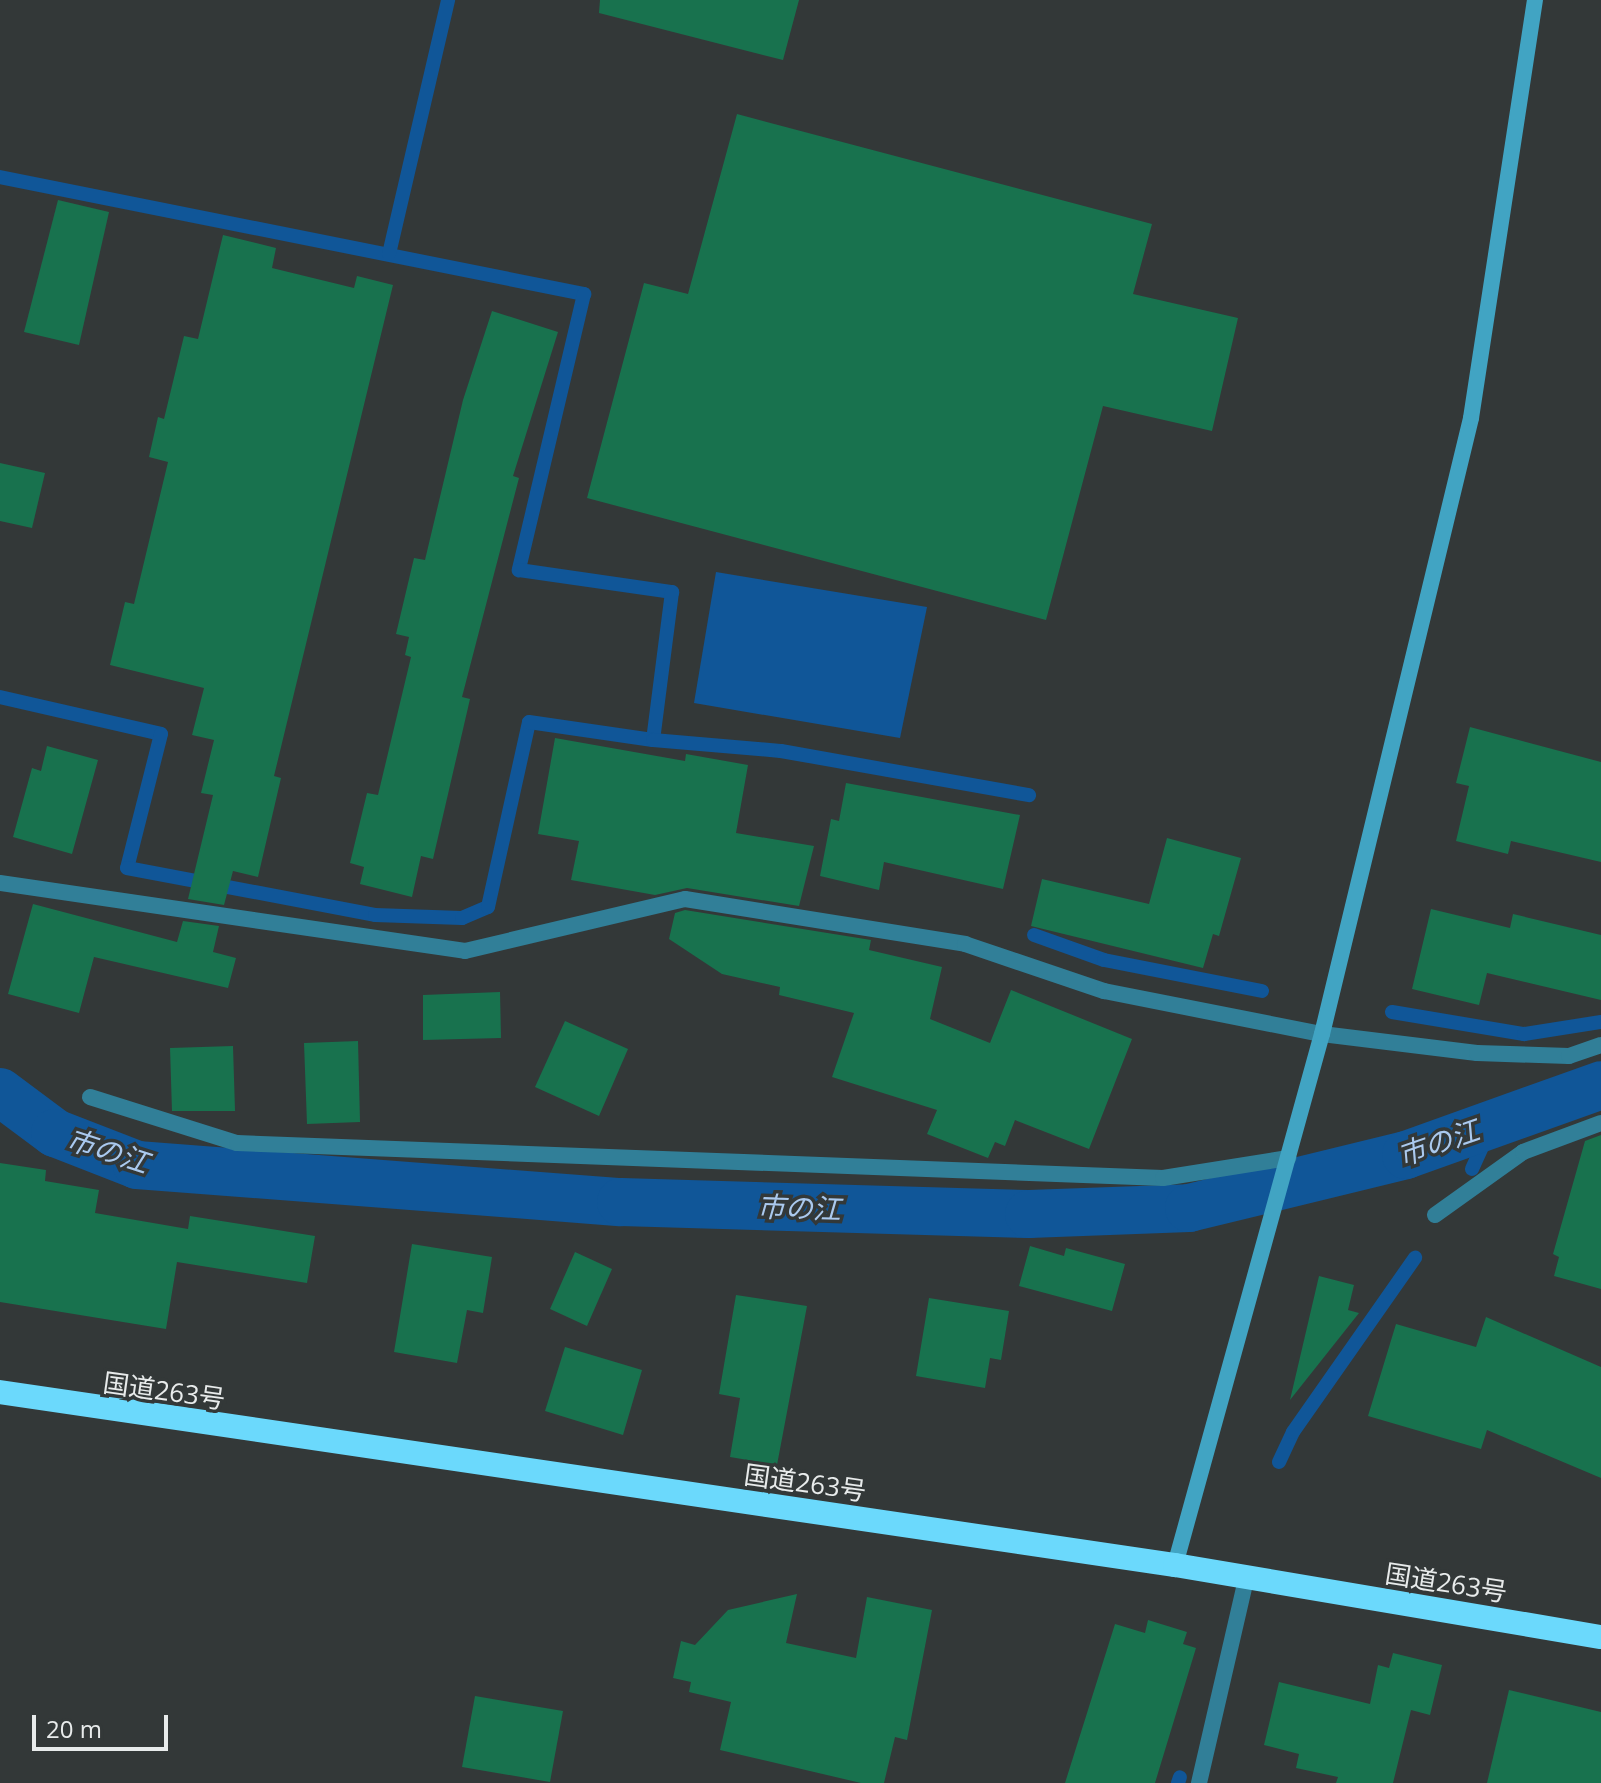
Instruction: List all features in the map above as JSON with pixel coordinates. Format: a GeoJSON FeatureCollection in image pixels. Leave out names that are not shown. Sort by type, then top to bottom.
{"type":"FeatureCollection","features":[{"type":"Feature","properties":{"kind":"highway","name":"国道263号"},"geometry":{"type":"LineString","coordinates":[[0,1392],[1175,1565],[1601,1637]]}},
{"type":"Feature","properties":{"kind":"street"},"geometry":{"type":"LineString","coordinates":[[1175,1565],[1322,1034],[1471,418],[1535,0]]}},
{"type":"Feature","properties":{"kind":"street"},"geometry":{"type":"LineString","coordinates":[[0,883],[465,951],[685,899],[965,944],[1104,991],[1322,1034],[1477,1053],[1569,1056],[1601,1045]]}},
{"type":"Feature","properties":{"kind":"street"},"geometry":{"type":"LineString","coordinates":[[90,1097],[237,1143],[1163,1178],[1288,1158]]}},
{"type":"Feature","properties":{"kind":"street"},"geometry":{"type":"LineString","coordinates":[[1435,1215],[1523,1152],[1601,1123]]}},
{"type":"Feature","properties":{"kind":"street"},"geometry":{"type":"LineString","coordinates":[[1199,1783],[1246,1579]]}},
{"type":"Feature","properties":{"kind":"water"},"geometry":{"type":"Polygon","coordinates":[[[716,572],[927,607],[900,738],[694,703],[716,572]]]}},
{"type":"Feature","properties":{"kind":"building"},"geometry":{"type":"Polygon","coordinates":[[[600,0],[799,0],[783,60],[599,13],[600,0]]]}},
{"type":"Feature","properties":{"kind":"building"},"geometry":{"type":"Polygon","coordinates":[[[737,114],[1152,224],[1133,294],[1238,318],[1212,431],[1103,406],[1046,620],[587,498],[644,283],[688,294],[737,114]]]}},
{"type":"Feature","properties":{"kind":"building"},"geometry":{"type":"Polygon","coordinates":[[[58,200],[109,212],[79,345],[24,332],[58,200]]]}},
{"type":"Feature","properties":{"kind":"building"},"geometry":{"type":"Polygon","coordinates":[[[223,235],[276,248],[272,268],[354,288],[357,276],[393,285],[274,776],[281,778],[258,877],[233,871],[224,905],[188,899],[213,795],[201,793],[214,740],[192,735],[204,688],[110,665],[125,602],[134,604],[168,462],[149,457],[158,417],[164,419],[184,336],[198,339],[223,235]]]}},
{"type":"Feature","properties":{"kind":"building"},"geometry":{"type":"Polygon","coordinates":[[[492,311],[558,332],[513,476],[519,478],[462,697],[470,699],[433,859],[421,856],[412,897],[360,884],[364,867],[350,863],[367,793],[378,795],[411,657],[405,655],[409,637],[396,634],[414,558],[425,560],[463,400],[492,311]]]}},
{"type":"Feature","properties":{"kind":"building"},"geometry":{"type":"Polygon","coordinates":[[[0,463],[45,473],[32,528],[0,521],[0,463]]]}},
{"type":"Feature","properties":{"kind":"building"},"geometry":{"type":"Polygon","coordinates":[[[1470,727],[1601,762],[1601,862],[1511,841],[1508,854],[1456,841],[1469,786],[1456,783],[1470,727]]]}},
{"type":"Feature","properties":{"kind":"building"},"geometry":{"type":"Polygon","coordinates":[[[555,738],[685,761],[686,754],[748,765],[736,833],[814,846],[799,906],[687,888],[655,895],[571,880],[579,841],[538,834],[555,738]]]}},
{"type":"Feature","properties":{"kind":"building"},"geometry":{"type":"Polygon","coordinates":[[[47,746],[98,760],[72,854],[13,837],[32,768],[41,771],[47,746]]]}},
{"type":"Feature","properties":{"kind":"building"},"geometry":{"type":"Polygon","coordinates":[[[846,783],[1020,815],[1003,889],[884,862],[879,890],[820,876],[831,819],[839,821],[846,783]]]}},
{"type":"Feature","properties":{"kind":"building"},"geometry":{"type":"Polygon","coordinates":[[[1167,838],[1241,858],[1219,936],[1213,934],[1203,968],[1031,926],[1042,879],[1149,904],[1167,838]]]}},
{"type":"Feature","properties":{"kind":"building"},"geometry":{"type":"Polygon","coordinates":[[[33,904],[177,942],[183,921],[219,926],[213,952],[236,958],[228,988],[94,957],[79,1013],[8,994],[33,904]]]}},
{"type":"Feature","properties":{"kind":"building"},"geometry":{"type":"Polygon","coordinates":[[[1431,909],[1510,928],[1513,914],[1601,935],[1601,1000],[1487,973],[1479,1005],[1412,989],[1431,909]]]}},
{"type":"Feature","properties":{"kind":"building"},"geometry":{"type":"Polygon","coordinates":[[[685,910],[871,940],[869,950],[942,967],[930,1019],[990,1043],[1011,990],[1132,1039],[1089,1149],[1015,1120],[1005,1146],[995,1142],[988,1158],[927,1134],[937,1110],[832,1077],[854,1013],[779,995],[780,987],[722,974],[669,939],[675,913],[685,910]]]}},
{"type":"Feature","properties":{"kind":"building"},"geometry":{"type":"Polygon","coordinates":[[[500,992],[501,1038],[423,1040],[423,995],[500,992]]]}},
{"type":"Feature","properties":{"kind":"building"},"geometry":{"type":"Polygon","coordinates":[[[565,1021],[628,1049],[599,1116],[535,1087],[565,1021]]]}},
{"type":"Feature","properties":{"kind":"building"},"geometry":{"type":"Polygon","coordinates":[[[358,1041],[360,1122],[307,1124],[304,1043],[358,1041]]]}},
{"type":"Feature","properties":{"kind":"building"},"geometry":{"type":"Polygon","coordinates":[[[233,1046],[235,1111],[172,1111],[170,1048],[233,1046]]]}},
{"type":"Feature","properties":{"kind":"building"},"geometry":{"type":"Polygon","coordinates":[[[1601,1135],[1601,1289],[1554,1276],[1559,1257],[1553,1254],[1585,1141],[1601,1135]]]}},
{"type":"Feature","properties":{"kind":"building"},"geometry":{"type":"Polygon","coordinates":[[[0,1163],[46,1170],[45,1181],[99,1190],[95,1213],[188,1229],[190,1216],[315,1236],[307,1283],[177,1262],[166,1329],[0,1302],[0,1163]]]}},
{"type":"Feature","properties":{"kind":"building"},"geometry":{"type":"Polygon","coordinates":[[[412,1244],[492,1257],[483,1313],[467,1310],[457,1363],[394,1352],[412,1244]]]}},
{"type":"Feature","properties":{"kind":"building"},"geometry":{"type":"Polygon","coordinates":[[[1030,1246],[1064,1256],[1066,1248],[1125,1264],[1112,1311],[1019,1286],[1030,1246]]]}},
{"type":"Feature","properties":{"kind":"building"},"geometry":{"type":"Polygon","coordinates":[[[575,1252],[612,1269],[587,1326],[550,1309],[575,1252]]]}},
{"type":"Feature","properties":{"kind":"building"},"geometry":{"type":"Polygon","coordinates":[[[1319,1276],[1354,1285],[1348,1310],[1359,1313],[1290,1400],[1319,1276]]]}},
{"type":"Feature","properties":{"kind":"building"},"geometry":{"type":"Polygon","coordinates":[[[736,1295],[807,1306],[777,1465],[730,1457],[740,1398],[719,1394],[736,1295]]]}},
{"type":"Feature","properties":{"kind":"building"},"geometry":{"type":"Polygon","coordinates":[[[929,1298],[1009,1311],[1001,1360],[990,1358],[985,1388],[916,1376],[929,1298]]]}},
{"type":"Feature","properties":{"kind":"building"},"geometry":{"type":"Polygon","coordinates":[[[1486,1317],[1601,1367],[1601,1478],[1487,1430],[1481,1449],[1368,1416],[1396,1324],[1476,1347],[1486,1317]]]}},
{"type":"Feature","properties":{"kind":"building"},"geometry":{"type":"Polygon","coordinates":[[[565,1347],[642,1370],[623,1435],[545,1411],[565,1347]]]}},
{"type":"Feature","properties":{"kind":"building"},"geometry":{"type":"Polygon","coordinates":[[[797,1594],[786,1643],[856,1658],[867,1597],[932,1610],[907,1740],[895,1737],[884,1783],[861,1783],[720,1750],[731,1702],[689,1692],[691,1682],[673,1678],[681,1641],[695,1645],[728,1610],[797,1594]]]}},
{"type":"Feature","properties":{"kind":"building"},"geometry":{"type":"Polygon","coordinates":[[[1148,1620],[1187,1632],[1183,1644],[1196,1648],[1155,1783],[1065,1783],[1115,1624],[1145,1633],[1148,1620]]]}},
{"type":"Feature","properties":{"kind":"building"},"geometry":{"type":"Polygon","coordinates":[[[1393,1653],[1442,1665],[1430,1715],[1411,1710],[1393,1783],[1336,1783],[1338,1777],[1296,1768],[1299,1754],[1264,1745],[1279,1682],[1370,1704],[1378,1665],[1389,1668],[1393,1653]]]}},
{"type":"Feature","properties":{"kind":"building"},"geometry":{"type":"Polygon","coordinates":[[[1509,1690],[1601,1712],[1601,1783],[1487,1783],[1509,1690]]]}},
{"type":"Feature","properties":{"kind":"building"},"geometry":{"type":"Polygon","coordinates":[[[475,1696],[563,1711],[550,1782],[462,1767],[475,1696]]]}},
{"type":"Feature","properties":{"kind":"waterway"},"geometry":{"type":"LineString","coordinates":[[389,254],[448,0]]}},
{"type":"Feature","properties":{"kind":"waterway"},"geometry":{"type":"LineString","coordinates":[[0,177],[584,294],[519,570],[672,592],[653,740]]}},
{"type":"Feature","properties":{"kind":"waterway"},"geometry":{"type":"LineString","coordinates":[[0,697],[161,734],[127,868],[375,915],[462,918],[488,907],[529,722],[653,740],[781,751],[1029,795]]}},
{"type":"Feature","properties":{"kind":"waterway"},"geometry":{"type":"LineString","coordinates":[[1034,935],[1104,960],[1262,991]]}},
{"type":"Feature","properties":{"kind":"waterway"},"geometry":{"type":"LineString","coordinates":[[1392,1012],[1524,1034],[1601,1022]]}},
{"type":"Feature","properties":{"kind":"waterway","name":"市の江"},"geometry":{"type":"LineString","coordinates":[[0,1092],[55,1133],[137,1165],[621,1202],[1029,1214],[1189,1208],[1406,1155],[1601,1085]]}},
{"type":"Feature","properties":{"kind":"waterway"},"geometry":{"type":"LineString","coordinates":[[1472,1169],[1492,1125]]}},
{"type":"Feature","properties":{"kind":"waterway"},"geometry":{"type":"LineString","coordinates":[[1279,1462],[1293,1432],[1415,1258]]}},
{"type":"Feature","properties":{"kind":"waterway"},"geometry":{"type":"LineString","coordinates":[[1178,1783],[1180,1777]]}}]}
